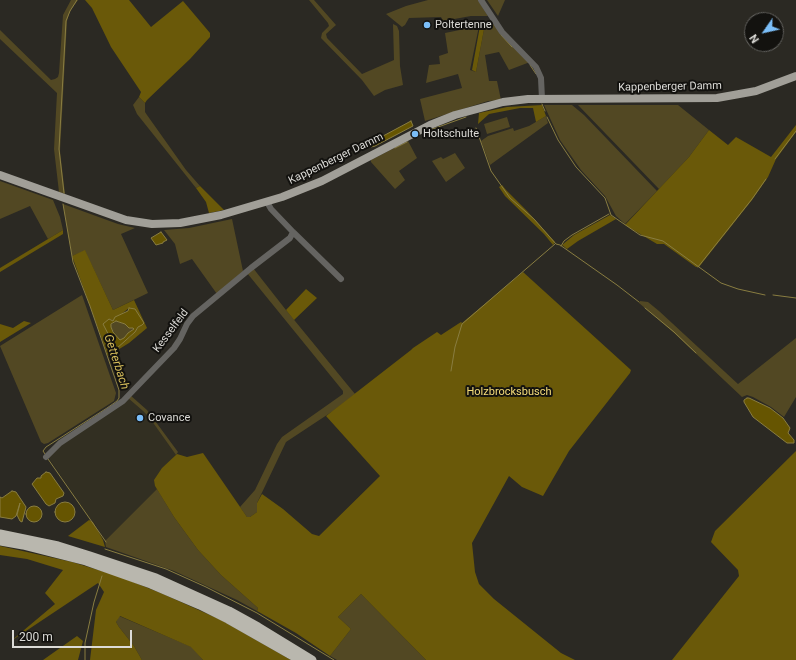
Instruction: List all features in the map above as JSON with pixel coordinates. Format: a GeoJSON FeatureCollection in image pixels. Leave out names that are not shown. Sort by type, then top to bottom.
{"type":"FeatureCollection","features":[{"type":"Feature","properties":{"kind":"highway"},"geometry":{"type":"LineString","coordinates":[[0,534],[58,546],[156,578],[229,611],[258,626],[312,660]]}},
{"type":"Feature","properties":{"kind":"highway"},"geometry":{"type":"LineString","coordinates":[[0,541],[23,545],[80,560],[151,584],[228,619],[300,660]]}},
{"type":"Feature","properties":{"kind":"main road","name":"Kappenberger Damm"},"geometry":{"type":"LineString","coordinates":[[0,175],[115,217],[140,223],[162,224],[201,219],[268,202],[316,183],[443,119],[477,108],[516,100],[717,98],[756,91],[796,76]]}},
{"type":"Feature","properties":{"kind":"street"},"geometry":{"type":"LineString","coordinates":[[481,0],[502,32],[536,66],[541,78],[542,99]]}},
{"type":"Feature","properties":{"kind":"street"},"geometry":{"type":"LineString","coordinates":[[268,202],[271,209],[340,280]]}},
{"type":"Feature","properties":{"kind":"street","name":"Kesselfeld"},"geometry":{"type":"LineString","coordinates":[[47,456],[60,443],[122,401],[174,348],[193,316],[290,238],[293,232]]}},
{"type":"Feature","properties":{"kind":"shaded area"},"geometry":{"type":"Polygon","coordinates":[[[71,0],[78,0],[70,11],[67,21],[60,151],[65,194],[59,192],[54,149],[57,93],[0,39],[0,30],[51,80],[55,79],[58,77],[59,73],[63,15],[71,0]]]}},
{"type":"Feature","properties":{"kind":"shaded area"},"geometry":{"type":"Polygon","coordinates":[[[309,0],[314,0],[336,25],[326,34],[327,38],[362,74],[394,60],[393,24],[397,26],[399,31],[400,66],[403,85],[385,90],[374,96],[362,80],[321,38],[322,33],[329,26],[309,0]]]}},
{"type":"Feature","properties":{"kind":"shaded area"},"geometry":{"type":"Polygon","coordinates":[[[428,0],[478,0],[488,16],[471,16],[443,21],[441,17],[409,18],[402,27],[386,14],[406,6],[428,0]]]}},
{"type":"Feature","properties":{"kind":"shaded area"},"geometry":{"type":"Polygon","coordinates":[[[487,0],[505,0],[498,16],[487,0]]]}},
{"type":"Feature","properties":{"kind":"shaded area"},"geometry":{"type":"Polygon","coordinates":[[[493,21],[530,62],[509,70],[499,52],[485,55],[489,81],[497,81],[501,100],[488,101],[425,121],[420,99],[462,88],[458,74],[426,83],[429,65],[440,64],[439,56],[448,53],[445,33],[479,26],[470,70],[476,72],[485,24],[493,21]]]}},
{"type":"Feature","properties":{"kind":"shaded area"},"geometry":{"type":"Polygon","coordinates":[[[139,97],[145,103],[145,112],[147,115],[186,170],[200,186],[196,188],[137,114],[133,105],[139,97]]]}},
{"type":"Feature","properties":{"kind":"shaded area"},"geometry":{"type":"Polygon","coordinates":[[[544,105],[572,105],[584,115],[657,191],[625,224],[616,216],[605,196],[581,170],[560,140],[544,105]]]}},
{"type":"Feature","properties":{"kind":"shaded area"},"geometry":{"type":"Polygon","coordinates":[[[578,105],[678,105],[709,130],[689,157],[659,189],[578,105]]]}},
{"type":"Feature","properties":{"kind":"shaded area"},"geometry":{"type":"Polygon","coordinates":[[[546,116],[548,123],[490,165],[481,141],[488,136],[513,128],[514,131],[529,126],[546,116]]]}},
{"type":"Feature","properties":{"kind":"shaded area"},"geometry":{"type":"Polygon","coordinates":[[[507,117],[510,127],[487,134],[484,124],[507,117]]]}},
{"type":"Feature","properties":{"kind":"shaded area"},"geometry":{"type":"Polygon","coordinates":[[[411,121],[413,126],[375,146],[371,147],[369,145],[370,143],[411,121]]]}},
{"type":"Feature","properties":{"kind":"shaded area"},"geometry":{"type":"Polygon","coordinates":[[[408,141],[417,158],[399,171],[405,180],[395,189],[371,162],[371,160],[408,141]]]}},
{"type":"Feature","properties":{"kind":"shaded area"},"geometry":{"type":"Polygon","coordinates":[[[455,153],[465,168],[446,182],[432,161],[441,157],[443,159],[455,153]]]}},
{"type":"Feature","properties":{"kind":"shaded area"},"geometry":{"type":"Polygon","coordinates":[[[0,181],[53,200],[60,217],[63,230],[48,239],[30,206],[0,219],[0,181]]]}},
{"type":"Feature","properties":{"kind":"shaded area"},"geometry":{"type":"Polygon","coordinates":[[[63,204],[118,224],[135,228],[121,234],[148,293],[113,310],[85,251],[72,256],[63,204]]]}},
{"type":"Feature","properties":{"kind":"shaded area"},"geometry":{"type":"Polygon","coordinates":[[[232,219],[243,271],[217,294],[192,259],[180,264],[175,244],[164,230],[189,228],[232,219]]]}},
{"type":"Feature","properties":{"kind":"shaded area"},"geometry":{"type":"Polygon","coordinates":[[[161,232],[167,240],[156,245],[151,238],[161,232]]]}},
{"type":"Feature","properties":{"kind":"shaded area"},"geometry":{"type":"Polygon","coordinates":[[[253,268],[355,394],[333,411],[286,442],[257,503],[257,512],[250,517],[247,517],[240,507],[255,490],[277,444],[282,437],[343,394],[343,391],[247,273],[253,268]]]}},
{"type":"Feature","properties":{"kind":"shaded area"},"geometry":{"type":"Polygon","coordinates":[[[82,295],[116,393],[114,401],[48,443],[44,444],[41,442],[0,346],[82,295]]]}},
{"type":"Feature","properties":{"kind":"shaded area"},"geometry":{"type":"Polygon","coordinates":[[[640,301],[648,302],[659,311],[738,384],[796,338],[796,397],[784,417],[771,407],[753,397],[747,395],[742,397],[673,332],[639,303],[640,301]]]}},
{"type":"Feature","properties":{"kind":"shaded area"},"geometry":{"type":"Polygon","coordinates":[[[129,308],[135,309],[144,323],[116,349],[103,324],[109,319],[113,321],[115,317],[128,311],[129,308]],[[116,321],[111,324],[113,332],[120,340],[134,329],[129,328],[125,324],[116,321]]]}},
{"type":"Feature","properties":{"kind":"shaded area"},"geometry":{"type":"Polygon","coordinates":[[[116,321],[125,324],[129,328],[133,327],[134,329],[120,340],[111,327],[111,325],[116,321]]]}},
{"type":"Feature","properties":{"kind":"shaded area"},"geometry":{"type":"Polygon","coordinates":[[[130,395],[147,410],[178,452],[176,455],[149,417],[128,398],[130,395]]]}},
{"type":"Feature","properties":{"kind":"shaded area"},"geometry":{"type":"Polygon","coordinates":[[[128,398],[149,417],[176,455],[164,467],[155,486],[157,489],[105,541],[94,522],[90,519],[48,457],[57,446],[128,398]]]}},
{"type":"Feature","properties":{"kind":"shaded area"},"geometry":{"type":"Polygon","coordinates":[[[747,398],[770,408],[783,418],[790,428],[788,433],[794,440],[794,443],[787,443],[753,417],[744,402],[747,398]]]}},
{"type":"Feature","properties":{"kind":"shaded area"},"geometry":{"type":"Polygon","coordinates":[[[46,472],[50,473],[64,493],[63,496],[56,499],[55,503],[49,506],[32,484],[37,478],[41,478],[41,476],[46,472]]]}},
{"type":"Feature","properties":{"kind":"shaded area"},"geometry":{"type":"Polygon","coordinates":[[[157,489],[174,517],[198,550],[221,575],[258,608],[257,611],[237,600],[174,571],[106,547],[105,541],[157,489]]]}},
{"type":"Feature","properties":{"kind":"shaded area"},"geometry":{"type":"Polygon","coordinates":[[[12,491],[16,492],[26,507],[22,522],[17,515],[20,503],[16,516],[12,519],[0,517],[0,497],[2,498],[12,491]]]}},
{"type":"Feature","properties":{"kind":"shaded area"},"geometry":{"type":"Polygon","coordinates":[[[65,502],[72,505],[75,512],[72,519],[65,522],[58,519],[55,512],[58,505],[65,502]]]}},
{"type":"Feature","properties":{"kind":"shaded area"},"geometry":{"type":"Polygon","coordinates":[[[31,506],[37,506],[42,511],[40,520],[37,522],[31,522],[26,517],[26,511],[31,506]]]}},
{"type":"Feature","properties":{"kind":"shaded area"},"geometry":{"type":"Polygon","coordinates":[[[361,594],[426,660],[337,660],[330,656],[351,629],[338,617],[361,594]]]}},
{"type":"Feature","properties":{"kind":"shaded area"},"geometry":{"type":"Polygon","coordinates":[[[119,616],[192,647],[203,660],[142,660],[134,646],[116,622],[119,616]]]}},
{"type":"Feature","properties":{"kind":"green space"},"geometry":{"type":"Polygon","coordinates":[[[85,0],[129,0],[151,27],[183,1],[210,33],[210,37],[145,103],[139,97],[141,92],[111,47],[92,8],[85,0]]]}},
{"type":"Feature","properties":{"kind":"green space"},"geometry":{"type":"Polygon","coordinates":[[[485,24],[476,72],[472,70],[480,26],[485,24]]]}},
{"type":"Feature","properties":{"kind":"green space"},"geometry":{"type":"Polygon","coordinates":[[[542,105],[546,116],[536,122],[533,108],[520,108],[489,114],[478,124],[479,113],[507,107],[542,105]]]}},
{"type":"Feature","properties":{"kind":"green space"},"geometry":{"type":"Polygon","coordinates":[[[796,125],[796,132],[776,159],[768,177],[752,200],[699,267],[696,267],[664,244],[657,244],[625,225],[689,157],[709,130],[728,145],[736,137],[771,157],[796,125]]]}},
{"type":"Feature","properties":{"kind":"green space"},"geometry":{"type":"Polygon","coordinates":[[[502,185],[555,242],[553,245],[544,234],[505,196],[499,187],[502,185]]]}},
{"type":"Feature","properties":{"kind":"green space"},"geometry":{"type":"Polygon","coordinates":[[[200,186],[224,210],[209,213],[206,202],[196,188],[200,186]]]}},
{"type":"Feature","properties":{"kind":"green space"},"geometry":{"type":"Polygon","coordinates":[[[610,215],[616,219],[567,249],[562,245],[574,235],[610,215]]]}},
{"type":"Feature","properties":{"kind":"green space"},"geometry":{"type":"Polygon","coordinates":[[[63,230],[63,234],[0,272],[0,268],[63,230]]]}},
{"type":"Feature","properties":{"kind":"green space"},"geometry":{"type":"Polygon","coordinates":[[[85,250],[113,310],[134,300],[147,328],[129,343],[108,356],[72,256],[85,250]],[[129,308],[113,321],[110,319],[104,325],[115,346],[130,337],[140,325],[133,309],[129,308]]]}},
{"type":"Feature","properties":{"kind":"green space","name":"Holzbrocksbusch"},"geometry":{"type":"Polygon","coordinates":[[[523,272],[631,370],[569,451],[543,496],[522,487],[509,476],[472,543],[475,572],[479,584],[494,599],[561,653],[575,660],[426,660],[361,594],[338,617],[351,629],[330,656],[296,633],[257,611],[258,608],[221,575],[198,550],[174,517],[155,486],[154,480],[162,468],[177,454],[187,457],[203,453],[247,517],[250,517],[257,512],[257,503],[262,494],[283,509],[312,534],[319,536],[380,476],[326,416],[413,348],[437,332],[441,335],[461,322],[462,323],[523,272]]]}},
{"type":"Feature","properties":{"kind":"green space"},"geometry":{"type":"Polygon","coordinates":[[[306,289],[317,298],[294,320],[286,310],[306,289]]]}},
{"type":"Feature","properties":{"kind":"green space"},"geometry":{"type":"Polygon","coordinates":[[[24,321],[31,323],[0,342],[0,324],[13,328],[24,321]]]}},
{"type":"Feature","properties":{"kind":"green space"},"geometry":{"type":"Polygon","coordinates":[[[796,451],[796,660],[672,660],[739,576],[738,570],[711,542],[715,531],[796,451]]]}},
{"type":"Feature","properties":{"kind":"green space"},"geometry":{"type":"Polygon","coordinates":[[[89,520],[93,522],[103,540],[105,547],[68,536],[89,520]]]}},
{"type":"Feature","properties":{"kind":"green space"},"geometry":{"type":"Polygon","coordinates":[[[0,546],[72,562],[118,576],[221,620],[291,660],[203,660],[191,647],[120,616],[116,622],[134,646],[142,660],[90,660],[96,610],[104,592],[98,583],[11,641],[55,604],[45,593],[63,570],[27,559],[0,555],[0,546]]]}},
{"type":"Feature","properties":{"kind":"green space"},"geometry":{"type":"Polygon","coordinates":[[[77,636],[83,641],[78,660],[43,660],[77,636]]]}},
{"type":"Feature","properties":{"kind":"waterway","name":"Getterbach"},"geometry":{"type":"LineString","coordinates":[[64,193],[59,149],[66,21],[77,0]]}},
{"type":"Feature","properties":{"kind":"waterway"},"geometry":{"type":"LineString","coordinates":[[501,35],[512,47]]}},
{"type":"Feature","properties":{"kind":"waterway"},"geometry":{"type":"LineString","coordinates":[[530,65],[536,74]]}},
{"type":"Feature","properties":{"kind":"waterway"},"geometry":{"type":"LineString","coordinates":[[542,104],[545,111]]}},
{"type":"Feature","properties":{"kind":"waterway"},"geometry":{"type":"LineString","coordinates":[[427,131],[466,117]]}},
{"type":"Feature","properties":{"kind":"waterway"},"geometry":{"type":"LineString","coordinates":[[547,117],[558,140],[576,167],[605,198],[611,215],[640,235],[663,241],[721,283],[738,289],[765,295]]}},
{"type":"Feature","properties":{"kind":"waterway"},"geometry":{"type":"LineString","coordinates":[[476,128],[491,171],[510,198],[534,219],[556,244],[560,245],[639,302]]}},
{"type":"Feature","properties":{"kind":"waterway"},"geometry":{"type":"LineString","coordinates":[[775,159],[796,131]]}},
{"type":"Feature","properties":{"kind":"waterway"},"geometry":{"type":"LineString","coordinates":[[395,148],[407,142]]}},
{"type":"Feature","properties":{"kind":"waterway"},"geometry":{"type":"LineString","coordinates":[[698,267],[766,179]]}},
{"type":"Feature","properties":{"kind":"waterway","name":"Getterbach"},"geometry":{"type":"LineString","coordinates":[[45,454],[43,451],[46,447],[107,408],[119,398],[119,390],[73,262],[63,204]]}},
{"type":"Feature","properties":{"kind":"waterway"},"geometry":{"type":"LineString","coordinates":[[561,246],[564,241],[572,235],[609,214]]}},
{"type":"Feature","properties":{"kind":"waterway"},"geometry":{"type":"LineString","coordinates":[[451,371],[455,347],[462,324],[555,244]]}},
{"type":"Feature","properties":{"kind":"waterway"},"geometry":{"type":"LineString","coordinates":[[773,295],[796,298]]}},
{"type":"Feature","properties":{"kind":"waterway"},"geometry":{"type":"LineString","coordinates":[[645,308],[696,353]]}},
{"type":"Feature","properties":{"kind":"waterway","name":"Getterbach"},"geometry":{"type":"LineString","coordinates":[[48,459],[106,542]]}},
{"type":"Feature","properties":{"kind":"waterway"},"geometry":{"type":"LineString","coordinates":[[105,549],[166,569],[206,587],[257,613],[334,660]]}},
{"type":"Feature","properties":{"kind":"waterway","name":"Getterbach"},"geometry":{"type":"LineString","coordinates":[[85,660],[85,643],[94,602],[102,576]]}},
{"type":"Feature","properties":{"kind":"place","name":"Poltertenne"},"geometry":{"type":"Point","coordinates":[427,25]}},
{"type":"Feature","properties":{"kind":"place","name":"Holtschulte"},"geometry":{"type":"Point","coordinates":[415,134]}},
{"type":"Feature","properties":{"kind":"place","name":"Covance"},"geometry":{"type":"Point","coordinates":[140,418]}}]}
